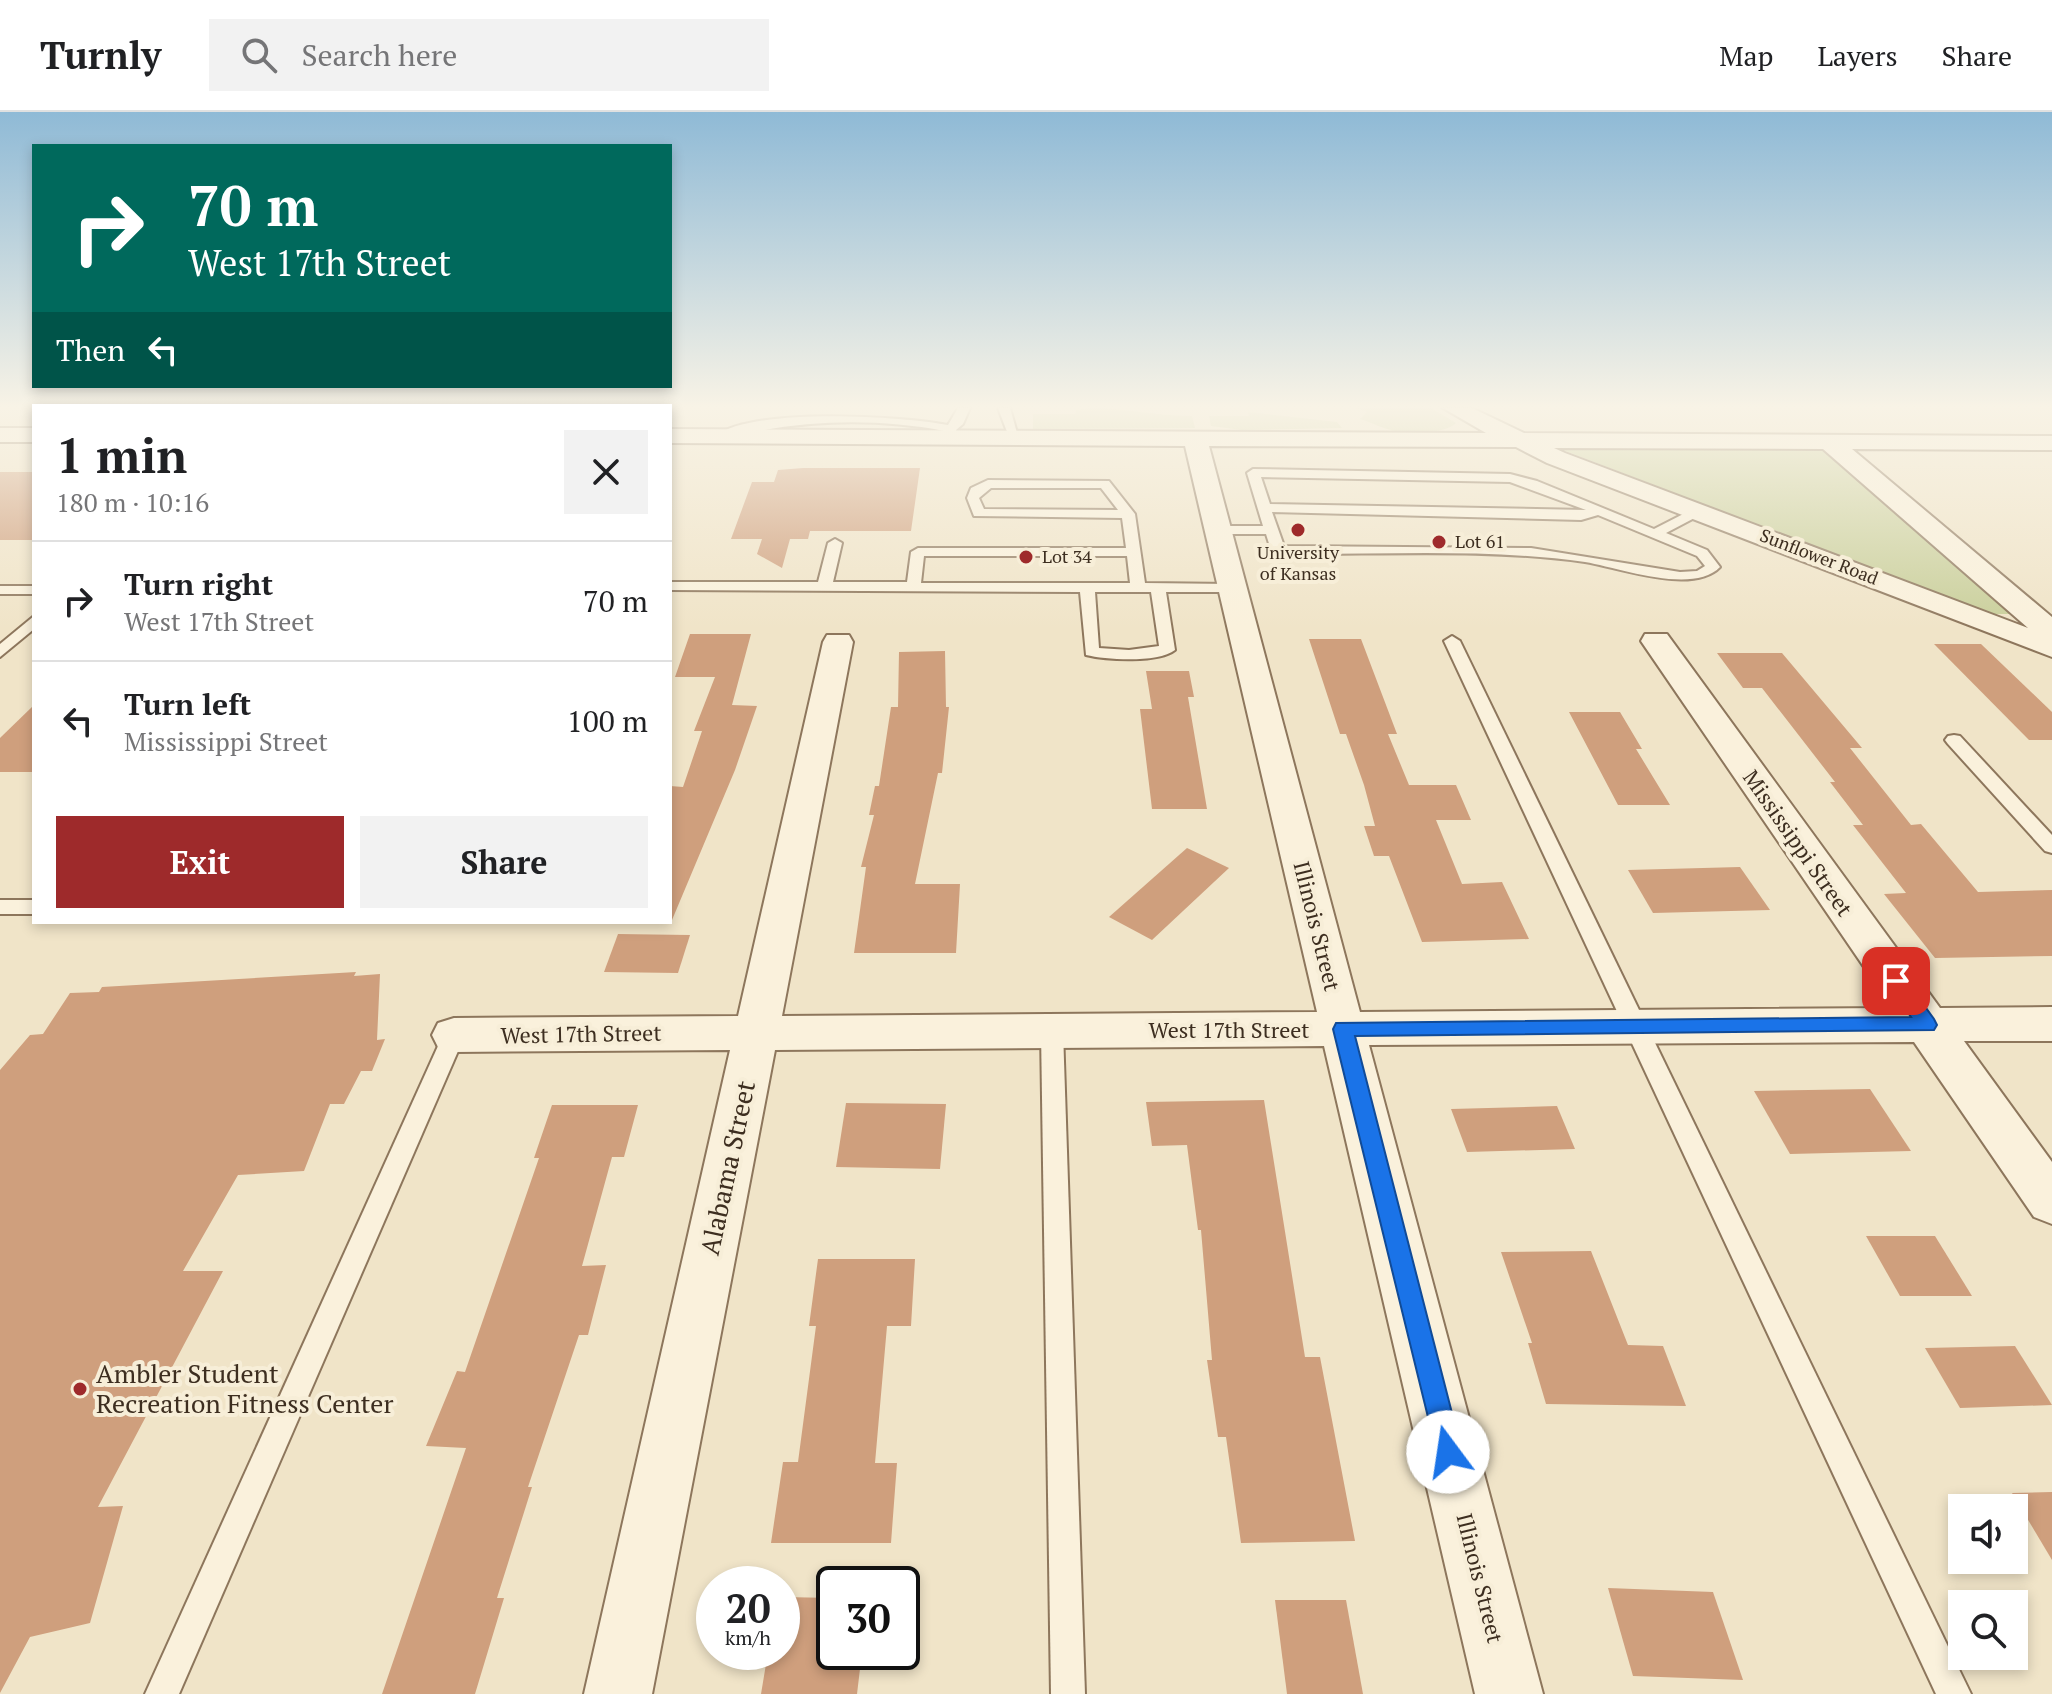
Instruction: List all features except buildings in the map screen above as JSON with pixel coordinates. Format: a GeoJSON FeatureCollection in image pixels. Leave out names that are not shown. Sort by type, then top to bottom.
{"type":"FeatureCollection","features":[{"type":"Feature","properties":{"kind":"street","name":"Illinois Street"},"geometry":{"type":"LineString","coordinates":[[1205,482],[1509,1694]]}},
{"type":"Feature","properties":{"kind":"street","name":"Sunflower Road"},"geometry":{"type":"LineString","coordinates":[[1623,482],[2052,648]]}},
{"type":"Feature","properties":{"kind":"street"},"geometry":{"type":"LineString","coordinates":[[1876,482],[2052,633]]}},
{"type":"Feature","properties":{"kind":"street","name":"Mississippi Street"},"geometry":{"type":"LineString","coordinates":[[1656,641],[2052,1202]]}},
{"type":"Feature","properties":{"kind":"street","name":"Alabama Street"},"geometry":{"type":"LineString","coordinates":[[618,1694],[838,642]]}},
{"type":"Feature","properties":{"kind":"street","name":"West 17th Street"},"geometry":{"type":"LineString","coordinates":[[454,1035],[2052,1024]]}},
{"type":"Feature","properties":{"kind":"lane"},"geometry":{"type":"LineString","coordinates":[[1256,482],[1278,550],[1531,552],[1584,558],[1664,575],[1690,576],[1712,570],[1712,563],[1702,553],[1520,482]]}},
{"type":"Feature","properties":{"kind":"lane"},"geometry":{"type":"LineString","coordinates":[[1128,514],[979,513],[973,498],[982,486],[988,484],[1105,484],[1128,514],[1138,588]]}},
{"type":"Feature","properties":{"kind":"lane"},"geometry":{"type":"LineString","coordinates":[[1264,508],[1581,516],[1598,511]]}},
{"type":"Feature","properties":{"kind":"lane"},"geometry":{"type":"LineString","coordinates":[[1655,534],[1697,511]]}},
{"type":"Feature","properties":{"kind":"lane"},"geometry":{"type":"LineString","coordinates":[[1217,530],[1271,530]]}},
{"type":"Feature","properties":{"kind":"lane"},"geometry":{"type":"LineString","coordinates":[[824,588],[835,543]]}},
{"type":"Feature","properties":{"kind":"lane"},"geometry":{"type":"LineString","coordinates":[[913,588],[918,552],[1134,552]]}},
{"type":"Feature","properties":{"kind":"lane"},"geometry":{"type":"LineString","coordinates":[[672,586],[1232,588]]}},
{"type":"Feature","properties":{"kind":"lane"},"geometry":{"type":"LineString","coordinates":[[1087,588],[1092,652],[1129,655],[1167,650],[1158,588]]}},
{"type":"Feature","properties":{"kind":"lane"},"geometry":{"type":"LineString","coordinates":[[0,590],[32,590]]}},
{"type":"Feature","properties":{"kind":"lane"},"geometry":{"type":"LineString","coordinates":[[0,652],[32,623]]}},
{"type":"Feature","properties":{"kind":"lane"},"geometry":{"type":"LineString","coordinates":[[1452,641],[1954,1694]]}},
{"type":"Feature","properties":{"kind":"lane"},"geometry":{"type":"LineString","coordinates":[[1954,740],[2052,847]]}},
{"type":"Feature","properties":{"kind":"lane"},"geometry":{"type":"LineString","coordinates":[[0,907],[32,907]]}},
{"type":"Feature","properties":{"kind":"lane"},"geometry":{"type":"LineString","coordinates":[[1052,1031],[1068,1694]]}},
{"type":"Feature","properties":{"kind":"lane"},"geometry":{"type":"LineString","coordinates":[[162,1694],[454,1035]]}},
{"type":"Feature","properties":{"kind":"green space"},"geometry":{"type":"Polygon","coordinates":[[[1646,482],[1860,482],[2011,610],[2011,614],[1989,614],[1646,482]]]}},
{"type":"Feature","properties":{"kind":"place","name":"University of Kansas"},"geometry":{"type":"Point","coordinates":[1298,530]}},
{"type":"Feature","properties":{"kind":"place","name":"Lot 61"},"geometry":{"type":"Point","coordinates":[1439,542]}},
{"type":"Feature","properties":{"kind":"place","name":"Lot 34"},"geometry":{"type":"Point","coordinates":[1026,557]}},
{"type":"Feature","properties":{"kind":"place","name":"Ambler Student Recreation Fitness Center"},"geometry":{"type":"Point","coordinates":[80,1389]}},
{"type":"Feature","properties":{"kind":"route"},"geometry":{"type":"LineString","coordinates":[[1448,1452],[1343,1029],[1927,1025],[1896,981]]}}]}
